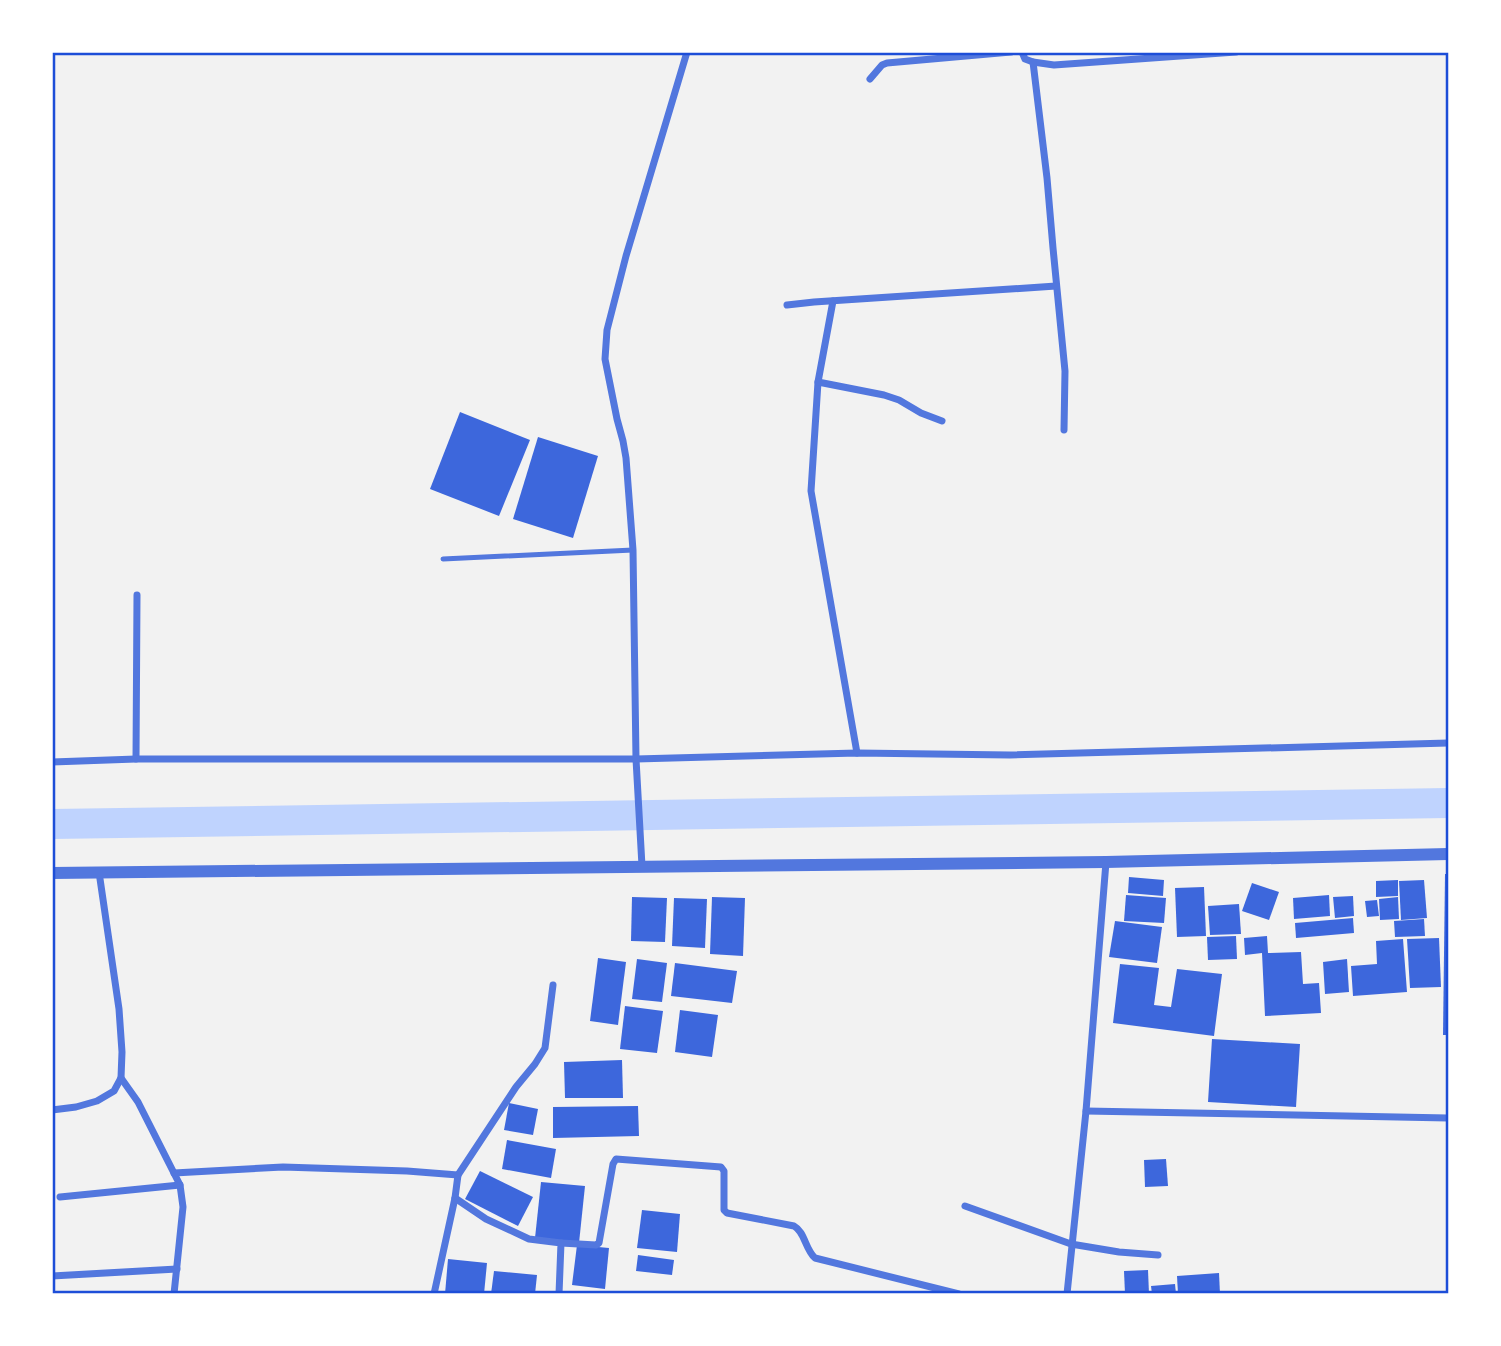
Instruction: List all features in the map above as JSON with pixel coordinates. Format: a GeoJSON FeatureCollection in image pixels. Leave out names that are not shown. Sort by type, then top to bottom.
{"type":"FeatureCollection","features":[{"type":"Feature","properties":{"kind":"street"},"geometry":{"type":"LineString","coordinates":[[642,866],[636,759],[633,551],[626,458],[606,359],[607,330],[615,293],[687,52]]}},
{"type":"Feature","properties":{"kind":"street"},"geometry":{"type":"LineString","coordinates":[[870,79],[887,62],[1011,52]]}},
{"type":"Feature","properties":{"kind":"street"},"geometry":{"type":"LineString","coordinates":[[1022,52],[1025,59],[1054,65],[1236,52]]}},
{"type":"Feature","properties":{"kind":"street"},"geometry":{"type":"LineString","coordinates":[[1033,62],[1065,370],[1064,430]]}},
{"type":"Feature","properties":{"kind":"street"},"geometry":{"type":"LineString","coordinates":[[787,305],[1056,286]]}},
{"type":"Feature","properties":{"kind":"street"},"geometry":{"type":"LineString","coordinates":[[833,301],[818,382],[811,491],[857,754]]}},
{"type":"Feature","properties":{"kind":"street"},"geometry":{"type":"LineString","coordinates":[[818,382],[899,400],[942,421]]}},
{"type":"Feature","properties":{"kind":"street"},"geometry":{"type":"LineString","coordinates":[[136,595],[136,759]]}},
{"type":"Feature","properties":{"kind":"street"},"geometry":{"type":"LineString","coordinates":[[52,762],[136,759],[636,759],[857,754],[1010,755],[1448,743]]}},
{"type":"Feature","properties":{"kind":"street"},"geometry":{"type":"LineString","coordinates":[[52,873],[1106,862],[1448,854]]}},
{"type":"Feature","properties":{"kind":"street"},"geometry":{"type":"LineString","coordinates":[[1067,1293],[1086,1111],[1106,862]]}},
{"type":"Feature","properties":{"kind":"street"},"geometry":{"type":"LineString","coordinates":[[52,1110],[97,1101],[114,1091],[121,1078],[119,1009],[99,872]]}},
{"type":"Feature","properties":{"kind":"street"},"geometry":{"type":"LineString","coordinates":[[434,1293],[458,1175],[545,1048],[553,985]]}},
{"type":"Feature","properties":{"kind":"street"},"geometry":{"type":"LineString","coordinates":[[121,1078],[138,1102],[180,1185],[183,1207],[174,1293]]}},
{"type":"Feature","properties":{"kind":"street"},"geometry":{"type":"LineString","coordinates":[[1086,1111],[1448,1118]]}},
{"type":"Feature","properties":{"kind":"street"},"geometry":{"type":"LineString","coordinates":[[455,1198],[486,1219],[529,1239],[596,1245],[616,1159],[721,1167],[724,1171],[724,1210],[727,1213],[794,1226],[799,1229],[809,1252],[815,1258],[959,1293]]}},
{"type":"Feature","properties":{"kind":"street"},"geometry":{"type":"LineString","coordinates":[[174,1173],[282,1167],[458,1175]]}},
{"type":"Feature","properties":{"kind":"street"},"geometry":{"type":"LineString","coordinates":[[60,1197],[180,1185]]}},
{"type":"Feature","properties":{"kind":"street"},"geometry":{"type":"LineString","coordinates":[[965,1206],[1071,1244],[1158,1255]]}},
{"type":"Feature","properties":{"kind":"street"},"geometry":{"type":"LineString","coordinates":[[559,1293],[561,1243]]}},
{"type":"Feature","properties":{"kind":"street"},"geometry":{"type":"LineString","coordinates":[[52,1276],[177,1269]]}},
{"type":"Feature","properties":{"kind":"lane"},"geometry":{"type":"LineString","coordinates":[[443,559],[633,551]]}},
{"type":"Feature","properties":{"kind":"building"},"geometry":{"type":"Polygon","coordinates":[[[460,412],[530,440],[499,516],[430,489],[460,412]]]}},
{"type":"Feature","properties":{"kind":"building"},"geometry":{"type":"Polygon","coordinates":[[[538,437],[598,456],[573,538],[513,519],[538,437]]]}},
{"type":"Feature","properties":{"kind":"building"},"geometry":{"type":"Polygon","coordinates":[[[1445,874],[1448,874],[1448,1035],[1443,1035],[1445,874]]]}},
{"type":"Feature","properties":{"kind":"building"},"geometry":{"type":"Polygon","coordinates":[[[1129,877],[1164,880],[1163,896],[1128,893],[1129,877]]]}},
{"type":"Feature","properties":{"kind":"building"},"geometry":{"type":"Polygon","coordinates":[[[1398,880],[1398,896],[1376,897],[1376,881],[1398,880]]]}},
{"type":"Feature","properties":{"kind":"building"},"geometry":{"type":"Polygon","coordinates":[[[1424,880],[1427,918],[1401,920],[1399,881],[1424,880]]]}},
{"type":"Feature","properties":{"kind":"building"},"geometry":{"type":"Polygon","coordinates":[[[1252,883],[1279,892],[1269,920],[1242,911],[1252,883]]]}},
{"type":"Feature","properties":{"kind":"building"},"geometry":{"type":"Polygon","coordinates":[[[1204,887],[1206,936],[1177,937],[1175,888],[1204,887]]]}},
{"type":"Feature","properties":{"kind":"building"},"geometry":{"type":"Polygon","coordinates":[[[1126,895],[1166,898],[1164,923],[1124,921],[1126,895]]]}},
{"type":"Feature","properties":{"kind":"building"},"geometry":{"type":"Polygon","coordinates":[[[1329,895],[1330,916],[1294,919],[1293,898],[1329,895]]]}},
{"type":"Feature","properties":{"kind":"building"},"geometry":{"type":"Polygon","coordinates":[[[1353,896],[1354,916],[1335,918],[1333,897],[1353,896]]]}},
{"type":"Feature","properties":{"kind":"building"},"geometry":{"type":"Polygon","coordinates":[[[632,897],[667,898],[665,942],[631,941],[632,897]]]}},
{"type":"Feature","properties":{"kind":"building"},"geometry":{"type":"Polygon","coordinates":[[[712,897],[745,898],[743,956],[710,954],[712,897]]]}},
{"type":"Feature","properties":{"kind":"building"},"geometry":{"type":"Polygon","coordinates":[[[1398,897],[1399,919],[1380,920],[1379,899],[1398,897]]]}},
{"type":"Feature","properties":{"kind":"building"},"geometry":{"type":"Polygon","coordinates":[[[674,898],[707,899],[705,948],[672,946],[674,898]]]}},
{"type":"Feature","properties":{"kind":"building"},"geometry":{"type":"Polygon","coordinates":[[[1377,900],[1379,916],[1367,917],[1365,901],[1377,900]]]}},
{"type":"Feature","properties":{"kind":"building"},"geometry":{"type":"Polygon","coordinates":[[[1239,904],[1241,934],[1210,935],[1208,906],[1239,904]]]}},
{"type":"Feature","properties":{"kind":"building"},"geometry":{"type":"Polygon","coordinates":[[[1353,918],[1354,933],[1296,938],[1295,923],[1353,918]]]}},
{"type":"Feature","properties":{"kind":"building"},"geometry":{"type":"Polygon","coordinates":[[[1424,919],[1425,936],[1395,937],[1394,921],[1424,919]]]}},
{"type":"Feature","properties":{"kind":"building"},"geometry":{"type":"Polygon","coordinates":[[[1115,921],[1162,927],[1157,963],[1109,957],[1115,921]]]}},
{"type":"Feature","properties":{"kind":"building"},"geometry":{"type":"Polygon","coordinates":[[[1236,936],[1237,959],[1208,960],[1207,937],[1236,936]]]}},
{"type":"Feature","properties":{"kind":"building"},"geometry":{"type":"Polygon","coordinates":[[[1267,936],[1268,953],[1301,952],[1303,984],[1319,983],[1321,1013],[1265,1016],[1262,953],[1245,955],[1244,938],[1267,936]]]}},
{"type":"Feature","properties":{"kind":"building"},"geometry":{"type":"Polygon","coordinates":[[[1439,938],[1441,987],[1410,988],[1407,939],[1439,938]]]}},
{"type":"Feature","properties":{"kind":"building"},"geometry":{"type":"Polygon","coordinates":[[[1403,939],[1407,992],[1353,996],[1351,966],[1377,964],[1376,941],[1403,939]]]}},
{"type":"Feature","properties":{"kind":"building"},"geometry":{"type":"Polygon","coordinates":[[[598,958],[626,962],[618,1025],[590,1021],[598,958]]]}},
{"type":"Feature","properties":{"kind":"building"},"geometry":{"type":"Polygon","coordinates":[[[637,959],[667,963],[662,1002],[632,999],[637,959]]]}},
{"type":"Feature","properties":{"kind":"building"},"geometry":{"type":"Polygon","coordinates":[[[1347,959],[1349,992],[1325,994],[1323,962],[1347,959]]]}},
{"type":"Feature","properties":{"kind":"building"},"geometry":{"type":"Polygon","coordinates":[[[675,963],[737,971],[732,1003],[671,996],[675,963]]]}},
{"type":"Feature","properties":{"kind":"building"},"geometry":{"type":"Polygon","coordinates":[[[1120,964],[1159,968],[1154,1005],[1171,1007],[1177,969],[1222,974],[1214,1036],[1113,1023],[1120,964]]]}},
{"type":"Feature","properties":{"kind":"building"},"geometry":{"type":"Polygon","coordinates":[[[625,1006],[663,1011],[657,1053],[620,1049],[625,1006]]]}},
{"type":"Feature","properties":{"kind":"building"},"geometry":{"type":"Polygon","coordinates":[[[680,1010],[718,1015],[712,1057],[675,1052],[680,1010]]]}},
{"type":"Feature","properties":{"kind":"building"},"geometry":{"type":"Polygon","coordinates":[[[1212,1039],[1300,1044],[1296,1107],[1208,1102],[1212,1039]]]}},
{"type":"Feature","properties":{"kind":"building"},"geometry":{"type":"Polygon","coordinates":[[[622,1060],[623,1098],[565,1098],[564,1062],[622,1060]]]}},
{"type":"Feature","properties":{"kind":"building"},"geometry":{"type":"Polygon","coordinates":[[[509,1103],[538,1109],[533,1135],[504,1130],[509,1103]]]}},
{"type":"Feature","properties":{"kind":"building"},"geometry":{"type":"Polygon","coordinates":[[[638,1106],[639,1136],[553,1138],[553,1107],[638,1106]]]}},
{"type":"Feature","properties":{"kind":"building"},"geometry":{"type":"Polygon","coordinates":[[[507,1140],[556,1149],[551,1178],[502,1169],[507,1140]]]}},
{"type":"Feature","properties":{"kind":"building"},"geometry":{"type":"Polygon","coordinates":[[[1166,1159],[1168,1186],[1145,1187],[1144,1160],[1166,1159]]]}},
{"type":"Feature","properties":{"kind":"building"},"geometry":{"type":"Polygon","coordinates":[[[480,1171],[533,1197],[518,1226],[465,1199],[480,1171]]]}},
{"type":"Feature","properties":{"kind":"building"},"geometry":{"type":"Polygon","coordinates":[[[541,1182],[585,1186],[579,1243],[535,1238],[541,1182]]]}},
{"type":"Feature","properties":{"kind":"building"},"geometry":{"type":"Polygon","coordinates":[[[642,1210],[680,1214],[677,1252],[637,1248],[642,1210]]]}},
{"type":"Feature","properties":{"kind":"building"},"geometry":{"type":"Polygon","coordinates":[[[577,1245],[609,1248],[605,1289],[572,1285],[577,1245]]]}},
{"type":"Feature","properties":{"kind":"building"},"geometry":{"type":"Polygon","coordinates":[[[638,1255],[674,1260],[672,1275],[636,1271],[638,1255]]]}},
{"type":"Feature","properties":{"kind":"building"},"geometry":{"type":"Polygon","coordinates":[[[448,1259],[487,1263],[484,1294],[445,1294],[448,1259]]]}},
{"type":"Feature","properties":{"kind":"building"},"geometry":{"type":"Polygon","coordinates":[[[1148,1270],[1149,1294],[1125,1294],[1124,1271],[1148,1270]]]}},
{"type":"Feature","properties":{"kind":"building"},"geometry":{"type":"Polygon","coordinates":[[[494,1271],[537,1275],[535,1294],[491,1294],[494,1271]]]}},
{"type":"Feature","properties":{"kind":"building"},"geometry":{"type":"Polygon","coordinates":[[[1219,1273],[1220,1294],[1178,1294],[1177,1276],[1219,1273]]]}},
{"type":"Feature","properties":{"kind":"building"},"geometry":{"type":"Polygon","coordinates":[[[1175,1284],[1176,1294],[1152,1294],[1151,1286],[1175,1284]]]}},
{"type":"Feature","properties":{"kind":"waterway"},"geometry":{"type":"LineString","coordinates":[[52,824],[1448,803]]}}]}
